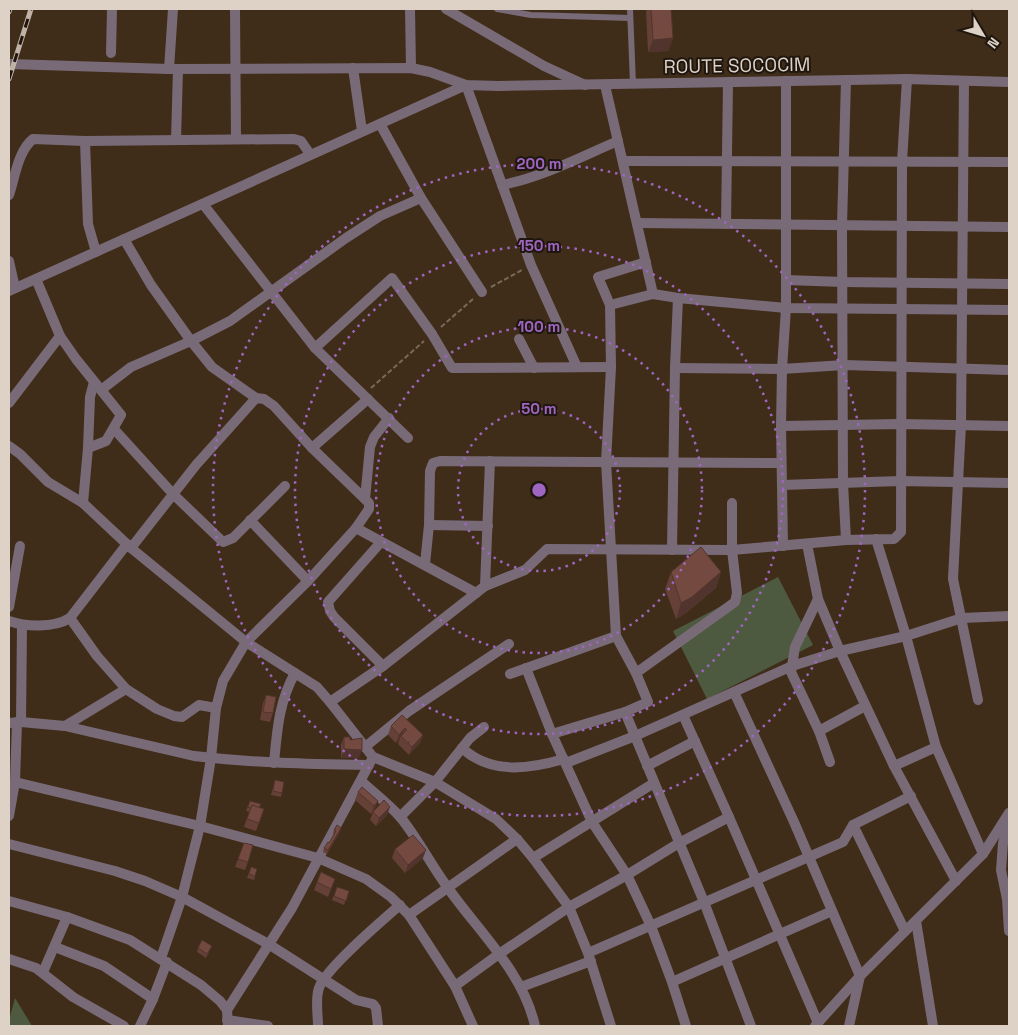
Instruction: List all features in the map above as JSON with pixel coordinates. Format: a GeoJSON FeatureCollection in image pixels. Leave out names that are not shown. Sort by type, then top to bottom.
{"type":"FeatureCollection","features":[{"type":"Feature","properties":{"kind":"street"},"geometry":{"type":"LineString","coordinates":[[111,53],[112,9]]}},
{"type":"Feature","properties":{"kind":"street"},"geometry":{"type":"LineString","coordinates":[[173,9],[176,140]]}},
{"type":"Feature","properties":{"kind":"street"},"geometry":{"type":"LineString","coordinates":[[235,9],[236,139]]}},
{"type":"Feature","properties":{"kind":"street"},"geometry":{"type":"LineString","coordinates":[[410,9],[411,68]]}},
{"type":"Feature","properties":{"kind":"street"},"geometry":{"type":"LineString","coordinates":[[446,9],[544,66],[586,85]]}},
{"type":"Feature","properties":{"kind":"street"},"geometry":{"type":"LineString","coordinates":[[9,64],[173,69],[411,68],[430,72],[466,85]]}},
{"type":"Feature","properties":{"kind":"street"},"geometry":{"type":"LineString","coordinates":[[353,68],[362,132]]}},
{"type":"Feature","properties":{"kind":"street"},"geometry":{"type":"LineString","coordinates":[[846,80],[842,225],[843,483],[846,540]]}},
{"type":"Feature","properties":{"kind":"street","name":"ROUTE SOCOCIM"},"geometry":{"type":"LineString","coordinates":[[466,85],[606,85],[846,80],[1009,82]]}},
{"type":"Feature","properties":{"kind":"street"},"geometry":{"type":"LineString","coordinates":[[330,702],[383,666],[485,586],[525,570],[547,548],[732,550],[846,540],[894,539],[901,532],[902,162],[908,80]]}},
{"type":"Feature","properties":{"kind":"street"},"geometry":{"type":"LineString","coordinates":[[783,546],[781,426],[786,308],[786,81]]}},
{"type":"Feature","properties":{"kind":"street"},"geometry":{"type":"LineString","coordinates":[[964,81],[961,425],[953,579],[978,700]]}},
{"type":"Feature","properties":{"kind":"street"},"geometry":{"type":"LineString","coordinates":[[726,224],[728,82]]}},
{"type":"Feature","properties":{"kind":"street"},"geometry":{"type":"LineString","coordinates":[[9,261],[12,290],[466,85]]}},
{"type":"Feature","properties":{"kind":"street"},"geometry":{"type":"LineString","coordinates":[[466,85],[531,265],[576,368]]}},
{"type":"Feature","properties":{"kind":"street"},"geometry":{"type":"LineString","coordinates":[[606,85],[653,294]]}},
{"type":"Feature","properties":{"kind":"street"},"geometry":{"type":"LineString","coordinates":[[380,124],[421,198],[482,292]]}},
{"type":"Feature","properties":{"kind":"street"},"geometry":{"type":"LineString","coordinates":[[9,194],[23,151],[33,139],[85,142],[294,138],[301,141],[310,154]]}},
{"type":"Feature","properties":{"kind":"street"},"geometry":{"type":"LineString","coordinates":[[502,185],[542,174],[618,141]]}},
{"type":"Feature","properties":{"kind":"street"},"geometry":{"type":"LineString","coordinates":[[85,142],[88,224],[96,252]]}},
{"type":"Feature","properties":{"kind":"street"},"geometry":{"type":"LineString","coordinates":[[623,161],[1009,162]]}},
{"type":"Feature","properties":{"kind":"street"},"geometry":{"type":"LineString","coordinates":[[82,503],[88,448],[90,397],[97,386],[131,367],[191,341],[230,321],[380,216],[421,198]]}},
{"type":"Feature","properties":{"kind":"street"},"geometry":{"type":"LineString","coordinates":[[203,204],[315,348],[408,438]]}},
{"type":"Feature","properties":{"kind":"street"},"geometry":{"type":"LineString","coordinates":[[637,223],[1009,227]]}},
{"type":"Feature","properties":{"kind":"street"},"geometry":{"type":"LineString","coordinates":[[124,239],[151,284],[191,341],[212,367],[256,398],[264,399],[274,406],[312,448],[366,498]]}},
{"type":"Feature","properties":{"kind":"street"},"geometry":{"type":"LineString","coordinates":[[552,734],[625,712],[648,702],[636,673],[616,636],[606,462],[611,367],[610,305],[598,278],[646,262]]}},
{"type":"Feature","properties":{"kind":"street"},"geometry":{"type":"LineString","coordinates":[[315,348],[392,278],[432,334],[452,368],[611,367]]}},
{"type":"Feature","properties":{"kind":"street"},"geometry":{"type":"LineString","coordinates":[[36,279],[60,336],[97,386],[120,412],[121,417],[106,441],[88,448]]}},
{"type":"Feature","properties":{"kind":"street"},"geometry":{"type":"LineString","coordinates":[[786,280],[1009,284]]}},
{"type":"Feature","properties":{"kind":"street"},"geometry":{"type":"LineString","coordinates":[[610,305],[653,294],[786,308],[1009,310]]}},
{"type":"Feature","properties":{"kind":"street"},"geometry":{"type":"LineString","coordinates":[[672,550],[678,298]]}},
{"type":"Feature","properties":{"kind":"street"},"geometry":{"type":"LineString","coordinates":[[9,403],[60,336]]}},
{"type":"Feature","properties":{"kind":"street"},"geometry":{"type":"LineString","coordinates":[[519,339],[534,368]]}},
{"type":"Feature","properties":{"kind":"street"},"geometry":{"type":"LineString","coordinates":[[675,368],[782,369],[844,365],[1009,370]]}},
{"type":"Feature","properties":{"kind":"street"},"geometry":{"type":"LineString","coordinates":[[312,448],[366,397]]}},
{"type":"Feature","properties":{"kind":"street"},"geometry":{"type":"LineString","coordinates":[[9,621],[22,625],[60,623],[70,618],[196,465],[256,398]]}},
{"type":"Feature","properties":{"kind":"street"},"geometry":{"type":"LineString","coordinates":[[140,1026],[153,999],[200,826],[211,758],[216,708],[223,681],[246,642],[308,581],[356,528],[369,509],[366,498],[370,447],[374,437],[388,418]]}},
{"type":"Feature","properties":{"kind":"street"},"geometry":{"type":"LineString","coordinates":[[781,426],[900,424],[1009,426]]}},
{"type":"Feature","properties":{"kind":"street"},"geometry":{"type":"LineString","coordinates":[[114,429],[173,494],[222,542],[233,538],[285,486]]}},
{"type":"Feature","properties":{"kind":"street"},"geometry":{"type":"LineString","coordinates":[[9,446],[20,454],[48,482],[82,503],[129,546],[246,642],[317,687],[365,748],[371,761]]}},
{"type":"Feature","properties":{"kind":"street"},"geometry":{"type":"LineString","coordinates":[[425,564],[430,471],[433,463],[440,460],[781,462]]}},
{"type":"Feature","properties":{"kind":"street"},"geometry":{"type":"LineString","coordinates":[[485,586],[490,461]]}},
{"type":"Feature","properties":{"kind":"street"},"geometry":{"type":"LineString","coordinates":[[782,485],[900,481],[957,484],[1009,483]]}},
{"type":"Feature","properties":{"kind":"street"},"geometry":{"type":"LineString","coordinates":[[636,673],[735,602],[737,593],[732,550],[732,503]]}},
{"type":"Feature","properties":{"kind":"street"},"geometry":{"type":"LineString","coordinates":[[250,520],[308,581]]}},
{"type":"Feature","properties":{"kind":"street"},"geometry":{"type":"LineString","coordinates":[[428,525],[488,526]]}},
{"type":"Feature","properties":{"kind":"street"},"geometry":{"type":"LineString","coordinates":[[356,528],[476,593]]}},
{"type":"Feature","properties":{"kind":"street"},"geometry":{"type":"LineString","coordinates":[[876,539],[906,636],[936,747],[983,854]]}},
{"type":"Feature","properties":{"kind":"street"},"geometry":{"type":"LineString","coordinates":[[380,542],[328,602],[334,617],[383,666]]}},
{"type":"Feature","properties":{"kind":"street"},"geometry":{"type":"LineString","coordinates":[[807,544],[818,599],[840,651],[894,766],[956,881]]}},
{"type":"Feature","properties":{"kind":"street"},"geometry":{"type":"LineString","coordinates":[[9,607],[20,546]]}},
{"type":"Feature","properties":{"kind":"street"},"geometry":{"type":"LineString","coordinates":[[818,599],[796,647],[791,672],[830,762]]}},
{"type":"Feature","properties":{"kind":"street"},"geometry":{"type":"LineString","coordinates":[[462,748],[472,757],[494,766],[515,768],[565,761],[635,736],[792,666],[840,651],[906,636],[962,618],[1009,616]]}},
{"type":"Feature","properties":{"kind":"street"},"geometry":{"type":"LineString","coordinates":[[70,618],[97,656],[126,689],[157,709],[182,717],[199,705],[216,708]]}},
{"type":"Feature","properties":{"kind":"street"},"geometry":{"type":"LineString","coordinates":[[9,816],[15,782],[16,722],[22,625]]}},
{"type":"Feature","properties":{"kind":"street"},"geometry":{"type":"LineString","coordinates":[[510,674],[616,636]]}},
{"type":"Feature","properties":{"kind":"street"},"geometry":{"type":"LineString","coordinates":[[365,748],[409,711],[508,644]]}},
{"type":"Feature","properties":{"kind":"street"},"geometry":{"type":"LineString","coordinates":[[526,668],[552,734],[592,822],[627,875],[651,926],[686,1026]]}},
{"type":"Feature","properties":{"kind":"street"},"geometry":{"type":"LineString","coordinates":[[274,763],[280,710],[286,689],[295,673]]}},
{"type":"Feature","properties":{"kind":"street"},"geometry":{"type":"LineString","coordinates":[[65,726],[126,689]]}},
{"type":"Feature","properties":{"kind":"street"},"geometry":{"type":"LineString","coordinates":[[734,692],[809,857],[860,976],[848,1026]]}},
{"type":"Feature","properties":{"kind":"street"},"geometry":{"type":"LineString","coordinates":[[818,731],[865,706]]}},
{"type":"Feature","properties":{"kind":"street"},"geometry":{"type":"LineString","coordinates":[[625,712],[704,902],[751,1026]]}},
{"type":"Feature","properties":{"kind":"street"},"geometry":{"type":"LineString","coordinates":[[683,715],[730,816],[816,1024],[860,976],[983,854],[1009,813]]}},
{"type":"Feature","properties":{"kind":"street"},"geometry":{"type":"LineString","coordinates":[[16,722],[65,726],[194,756],[211,758],[274,763],[371,761],[435,782],[496,819],[533,858],[569,907],[590,957],[611,1026]]}},
{"type":"Feature","properties":{"kind":"street"},"geometry":{"type":"LineString","coordinates":[[400,817],[435,782],[470,738],[484,727]]}},
{"type":"Feature","properties":{"kind":"street"},"geometry":{"type":"LineString","coordinates":[[647,766],[695,741]]}},
{"type":"Feature","properties":{"kind":"street"},"geometry":{"type":"LineString","coordinates":[[894,766],[936,747]]}},
{"type":"Feature","properties":{"kind":"street"},"geometry":{"type":"LineString","coordinates":[[227,1019],[292,908],[371,761]]}},
{"type":"Feature","properties":{"kind":"street"},"geometry":{"type":"LineString","coordinates":[[15,782],[200,826],[318,858],[366,879],[400,905],[409,915],[456,986],[473,1026]]}},
{"type":"Feature","properties":{"kind":"street"},"geometry":{"type":"LineString","coordinates":[[361,782],[400,817],[448,888],[499,954],[521,987],[532,1010],[535,1026]]}},
{"type":"Feature","properties":{"kind":"street"},"geometry":{"type":"LineString","coordinates":[[533,858],[654,783]]}},
{"type":"Feature","properties":{"kind":"street"},"geometry":{"type":"LineString","coordinates":[[521,987],[590,957],[704,902],[843,842],[852,825],[911,796]]}},
{"type":"Feature","properties":{"kind":"street"},"geometry":{"type":"LineString","coordinates":[[456,986],[499,954],[569,907],[627,875],[679,842],[730,816]]}},
{"type":"Feature","properties":{"kind":"street"},"geometry":{"type":"LineString","coordinates":[[1009,820],[1003,843],[1001,870],[1008,899],[1009,931]]}},
{"type":"Feature","properties":{"kind":"street"},"geometry":{"type":"LineString","coordinates":[[852,825],[906,931]]}},
{"type":"Feature","properties":{"kind":"street"},"geometry":{"type":"LineString","coordinates":[[409,915],[517,839]]}},
{"type":"Feature","properties":{"kind":"street"},"geometry":{"type":"LineString","coordinates":[[9,844],[115,871],[145,881],[182,897],[270,945],[356,1000],[373,1004],[376,1008],[378,1026]]}},
{"type":"Feature","properties":{"kind":"street"},"geometry":{"type":"LineString","coordinates":[[9,901],[67,917],[130,940],[201,985],[220,1001],[227,1019]]}},
{"type":"Feature","properties":{"kind":"street"},"geometry":{"type":"LineString","coordinates":[[318,1026],[317,996],[323,979],[361,940],[400,905]]}},
{"type":"Feature","properties":{"kind":"street"},"geometry":{"type":"LineString","coordinates":[[672,982],[832,911]]}},
{"type":"Feature","properties":{"kind":"street"},"geometry":{"type":"LineString","coordinates":[[43,972],[67,917]]}},
{"type":"Feature","properties":{"kind":"street"},"geometry":{"type":"LineString","coordinates":[[916,921],[933,1026]]}},
{"type":"Feature","properties":{"kind":"street"},"geometry":{"type":"LineString","coordinates":[[55,947],[104,966],[153,999]]}},
{"type":"Feature","properties":{"kind":"street"},"geometry":{"type":"LineString","coordinates":[[9,958],[43,972],[74,997],[124,1026]]}},
{"type":"Feature","properties":{"kind":"street"},"geometry":{"type":"LineString","coordinates":[[227,1019],[268,1026]]}},
{"type":"Feature","properties":{"kind":"lane"},"geometry":{"type":"LineString","coordinates":[[496,9],[531,15],[630,18]]}},
{"type":"Feature","properties":{"kind":"lane"},"geometry":{"type":"LineString","coordinates":[[630,9],[633,84]]}},
{"type":"Feature","properties":{"kind":"path"},"geometry":{"type":"LineString","coordinates":[[366,397],[432,334],[482,292],[531,265]]}},
{"type":"Feature","properties":{"kind":"green space"},"geometry":{"type":"Polygon","coordinates":[[[778,577],[813,645],[707,699],[673,631],[778,577]]]}},
{"type":"Feature","properties":{"kind":"green space"},"geometry":{"type":"Polygon","coordinates":[[[15,998],[32,1026],[9,1026],[15,998]]]}},
{"type":"Feature","properties":{"kind":"building"},"geometry":{"type":"Polygon","coordinates":[[[651,9],[671,9],[673,38],[653,40],[651,9]]]}},
{"type":"Feature","properties":{"kind":"building"},"geometry":{"type":"Polygon","coordinates":[[[701,547],[721,572],[692,597],[681,603],[671,572],[701,547]]]}},
{"type":"Feature","properties":{"kind":"building"},"geometry":{"type":"Polygon","coordinates":[[[266,695],[276,697],[273,713],[263,712],[266,695]]]}},
{"type":"Feature","properties":{"kind":"building"},"geometry":{"type":"Polygon","coordinates":[[[402,715],[423,735],[412,747],[401,736],[407,730],[405,728],[399,735],[391,726],[402,715]]]}},
{"type":"Feature","properties":{"kind":"building"},"geometry":{"type":"Polygon","coordinates":[[[344,737],[350,737],[350,740],[362,738],[362,750],[344,749],[344,737]]]}},
{"type":"Feature","properties":{"kind":"building"},"geometry":{"type":"Polygon","coordinates":[[[275,780],[284,782],[282,793],[273,791],[275,780]]]}},
{"type":"Feature","properties":{"kind":"building"},"geometry":{"type":"Polygon","coordinates":[[[362,787],[378,801],[374,806],[358,792],[362,787]]]}},
{"type":"Feature","properties":{"kind":"building"},"geometry":{"type":"Polygon","coordinates":[[[384,800],[390,807],[379,818],[373,812],[384,800]]]}},
{"type":"Feature","properties":{"kind":"building"},"geometry":{"type":"Polygon","coordinates":[[[250,801],[261,804],[259,808],[252,805],[251,808],[248,807],[250,801]]]}},
{"type":"Feature","properties":{"kind":"building"},"geometry":{"type":"Polygon","coordinates":[[[252,805],[264,809],[259,823],[247,819],[252,805]]]}},
{"type":"Feature","properties":{"kind":"building"},"geometry":{"type":"Polygon","coordinates":[[[337,825],[341,828],[328,850],[324,848],[336,831],[334,830],[337,825]]]}},
{"type":"Feature","properties":{"kind":"building"},"geometry":{"type":"Polygon","coordinates":[[[413,835],[426,850],[408,865],[395,849],[413,835]]]}},
{"type":"Feature","properties":{"kind":"building"},"geometry":{"type":"Polygon","coordinates":[[[244,843],[253,845],[248,862],[238,859],[244,843]]]}},
{"type":"Feature","properties":{"kind":"building"},"geometry":{"type":"Polygon","coordinates":[[[251,867],[257,869],[255,876],[249,874],[251,867]]]}},
{"type":"Feature","properties":{"kind":"building"},"geometry":{"type":"Polygon","coordinates":[[[321,872],[335,879],[331,889],[317,882],[321,872]]]}},
{"type":"Feature","properties":{"kind":"building"},"geometry":{"type":"Polygon","coordinates":[[[337,887],[349,891],[346,901],[334,896],[337,887]]]}},
{"type":"Feature","properties":{"kind":"building"},"geometry":{"type":"Polygon","coordinates":[[[202,940],[212,946],[207,954],[198,948],[202,940]]]}},
{"type":"Feature","properties":{"kind":"railway"},"geometry":{"type":"LineString","coordinates":[[9,79],[31,9]]}}]}
